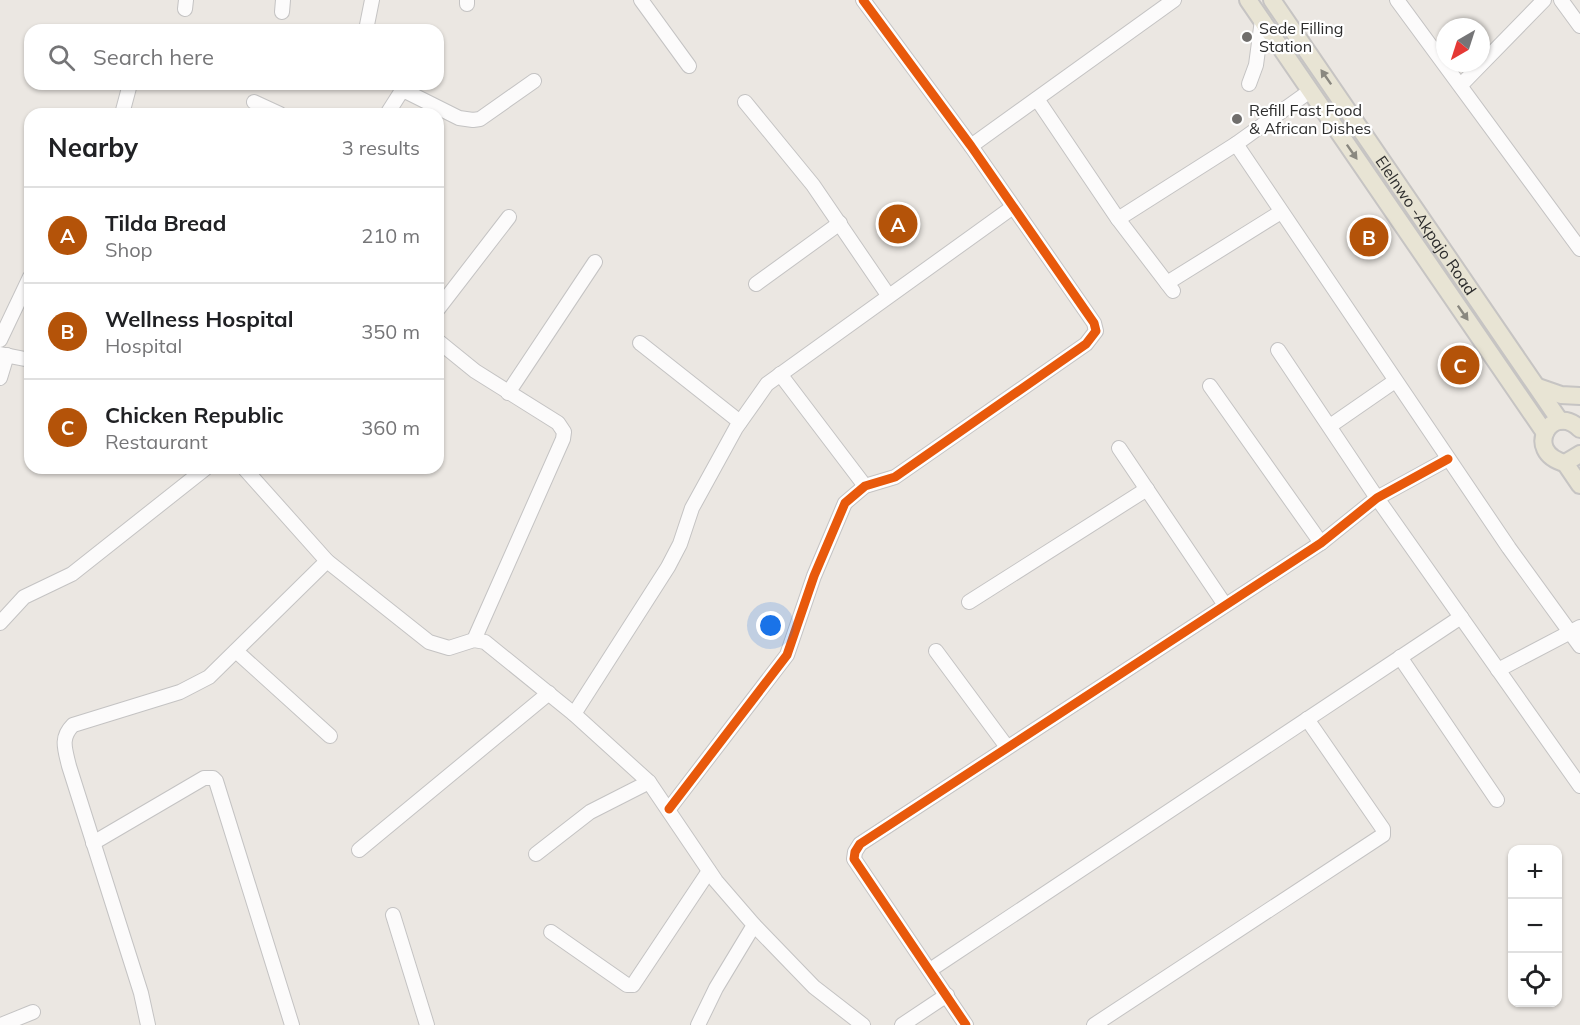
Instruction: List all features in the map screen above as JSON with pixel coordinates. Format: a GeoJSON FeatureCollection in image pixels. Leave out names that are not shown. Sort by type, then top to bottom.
{"type":"FeatureCollection","features":[{"type":"Feature","properties":{"kind":"main road"},"geometry":{"type":"LineString","coordinates":[[1248,0],[1545,433]]}},
{"type":"Feature","properties":{"kind":"main road","name":"Elelnwo -Akpajo Road"},"geometry":{"type":"LineString","coordinates":[[1272,0],[1538,387],[1569,423]]}},
{"type":"Feature","properties":{"kind":"main road"},"geometry":{"type":"LineString","coordinates":[[1538,387],[1560,395],[1580,396]]}},
{"type":"Feature","properties":{"kind":"main road"},"geometry":{"type":"LineString","coordinates":[[1580,409],[1569,423],[1548,427],[1543,446],[1551,458],[1564,463],[1580,485]]}},
{"type":"Feature","properties":{"kind":"main road"},"geometry":{"type":"LineString","coordinates":[[1564,463],[1580,454]]}},
{"type":"Feature","properties":{"kind":"street"},"geometry":{"type":"LineString","coordinates":[[368,24],[372,0]]}},
{"type":"Feature","properties":{"kind":"street"},"geometry":{"type":"LineString","coordinates":[[641,0],[689,66]]}},
{"type":"Feature","properties":{"kind":"street"},"geometry":{"type":"LineString","coordinates":[[669,809],[787,655],[834,523],[848,497],[865,486],[896,477],[1086,344],[1096,331],[971,146],[863,0]]}},
{"type":"Feature","properties":{"kind":"street"},"geometry":{"type":"LineString","coordinates":[[971,146],[1174,0]]}},
{"type":"Feature","properties":{"kind":"street"},"geometry":{"type":"LineString","coordinates":[[1397,0],[1580,249]]}},
{"type":"Feature","properties":{"kind":"street"},"geometry":{"type":"LineString","coordinates":[[1461,85],[1544,0]]}},
{"type":"Feature","properties":{"kind":"street"},"geometry":{"type":"LineString","coordinates":[[1561,0],[1580,26]]}},
{"type":"Feature","properties":{"kind":"street"},"geometry":{"type":"LineString","coordinates":[[1249,84],[1256,65],[1262,20]]}},
{"type":"Feature","properties":{"kind":"street"},"geometry":{"type":"LineString","coordinates":[[444,110],[459,118],[480,119],[534,81]]}},
{"type":"Feature","properties":{"kind":"street"},"geometry":{"type":"LineString","coordinates":[[124,108],[128,90]]}},
{"type":"Feature","properties":{"kind":"street"},"geometry":{"type":"LineString","coordinates":[[1118,219],[1236,144],[1310,90]]}},
{"type":"Feature","properties":{"kind":"street"},"geometry":{"type":"LineString","coordinates":[[390,108],[401,92],[407,92],[439,108]]}},
{"type":"Feature","properties":{"kind":"street"},"geometry":{"type":"LineString","coordinates":[[1037,99],[1118,219],[1170,287],[1281,212]]}},
{"type":"Feature","properties":{"kind":"street"},"geometry":{"type":"LineString","coordinates":[[254,102],[267,108]]}},
{"type":"Feature","properties":{"kind":"street"},"geometry":{"type":"LineString","coordinates":[[745,102],[840,223],[888,295]]}},
{"type":"Feature","properties":{"kind":"street"},"geometry":{"type":"LineString","coordinates":[[1236,144],[1448,459],[1575,630],[1580,646]]}},
{"type":"Feature","properties":{"kind":"street"},"geometry":{"type":"LineString","coordinates":[[574,714],[668,567],[680,544],[692,508],[754,400],[780,374],[1013,207]]}},
{"type":"Feature","properties":{"kind":"street"},"geometry":{"type":"LineString","coordinates":[[444,301],[509,217]]}},
{"type":"Feature","properties":{"kind":"street"},"geometry":{"type":"LineString","coordinates":[[756,284],[840,223]]}},
{"type":"Feature","properties":{"kind":"street"},"geometry":{"type":"LineString","coordinates":[[508,393],[595,262]]}},
{"type":"Feature","properties":{"kind":"street"},"geometry":{"type":"LineString","coordinates":[[0,340],[24,290]]}},
{"type":"Feature","properties":{"kind":"street"},"geometry":{"type":"LineString","coordinates":[[640,344],[740,422]]}},
{"type":"Feature","properties":{"kind":"street"},"geometry":{"type":"LineString","coordinates":[[444,345],[508,393],[558,423],[564,436],[474,640]]}},
{"type":"Feature","properties":{"kind":"street"},"geometry":{"type":"LineString","coordinates":[[1278,350],[1377,498],[1580,786]]}},
{"type":"Feature","properties":{"kind":"street"},"geometry":{"type":"LineString","coordinates":[[0,378],[3,355],[24,359]]}},
{"type":"Feature","properties":{"kind":"street"},"geometry":{"type":"LineString","coordinates":[[780,374],[865,486]]}},
{"type":"Feature","properties":{"kind":"street"},"geometry":{"type":"LineString","coordinates":[[1330,426],[1395,381]]}},
{"type":"Feature","properties":{"kind":"street"},"geometry":{"type":"LineString","coordinates":[[1210,386],[1321,543]]}},
{"type":"Feature","properties":{"kind":"street"},"geometry":{"type":"LineString","coordinates":[[1119,448],[1225,605]]}},
{"type":"Feature","properties":{"kind":"street"},"geometry":{"type":"LineString","coordinates":[[966,1025],[854,859],[860,844],[1321,543],[1377,498],[1448,459]]}},
{"type":"Feature","properties":{"kind":"street"},"geometry":{"type":"LineString","coordinates":[[0,623],[24,597],[72,574],[198,474]]}},
{"type":"Feature","properties":{"kind":"street"},"geometry":{"type":"LineString","coordinates":[[249,474],[327,561],[429,642],[449,648],[474,640],[485,642],[574,714],[649,782],[709,872],[754,925],[814,987],[863,1025]]}},
{"type":"Feature","properties":{"kind":"street"},"geometry":{"type":"LineString","coordinates":[[969,602],[1147,489]]}},
{"type":"Feature","properties":{"kind":"street"},"geometry":{"type":"LineString","coordinates":[[148,1025],[141,993],[69,766],[64,743],[66,733],[73,725],[196,686],[209,677],[327,561]]}},
{"type":"Feature","properties":{"kind":"street"},"geometry":{"type":"LineString","coordinates":[[930,970],[1461,617]]}},
{"type":"Feature","properties":{"kind":"street"},"geometry":{"type":"LineString","coordinates":[[1498,670],[1575,630]]}},
{"type":"Feature","properties":{"kind":"street"},"geometry":{"type":"LineString","coordinates":[[236,651],[330,736]]}},
{"type":"Feature","properties":{"kind":"street"},"geometry":{"type":"LineString","coordinates":[[936,651],[1007,747]]}},
{"type":"Feature","properties":{"kind":"street"},"geometry":{"type":"LineString","coordinates":[[1400,657],[1497,800]]}},
{"type":"Feature","properties":{"kind":"street"},"geometry":{"type":"LineString","coordinates":[[359,850],[549,693]]}},
{"type":"Feature","properties":{"kind":"street"},"geometry":{"type":"LineString","coordinates":[[1094,1025],[1383,836],[1383,829],[1307,719]]}},
{"type":"Feature","properties":{"kind":"street"},"geometry":{"type":"LineString","coordinates":[[93,843],[204,778],[213,778],[216,781],[292,1025]]}},
{"type":"Feature","properties":{"kind":"street"},"geometry":{"type":"LineString","coordinates":[[536,854],[590,812],[649,782]]}},
{"type":"Feature","properties":{"kind":"street"},"geometry":{"type":"LineString","coordinates":[[551,932],[627,985],[633,985],[709,872]]}},
{"type":"Feature","properties":{"kind":"street"},"geometry":{"type":"LineString","coordinates":[[393,915],[427,1025]]}},
{"type":"Feature","properties":{"kind":"street"},"geometry":{"type":"LineString","coordinates":[[698,1025],[720,981],[754,925]]}},
{"type":"Feature","properties":{"kind":"street"},"geometry":{"type":"LineString","coordinates":[[902,1025],[947,995]]}},
{"type":"Feature","properties":{"kind":"street"},"geometry":{"type":"LineString","coordinates":[[1,1025],[33,1012]]}},
{"type":"Feature","properties":{"kind":"cycle path"},"geometry":{"type":"LineString","coordinates":[[669,809],[787,655],[814,576],[845,503],[865,486],[895,477],[1086,344],[1096,331],[1094,323],[971,146],[863,0]]}},
{"type":"Feature","properties":{"kind":"cycle path"},"geometry":{"type":"LineString","coordinates":[[966,1025],[854,859],[860,844],[1321,543],[1377,498],[1448,459]]}},
{"type":"Feature","properties":{"kind":"place","name":"Sede Filling Station"},"geometry":{"type":"Point","coordinates":[1247,37]}},
{"type":"Feature","properties":{"kind":"place","name":"Refill Fast Food & African Dishes"},"geometry":{"type":"Point","coordinates":[1237,119]}},
{"type":"Feature","properties":{"kind":"place","name":"Tilda Bread"},"geometry":{"type":"Point","coordinates":[898,224]}},
{"type":"Feature","properties":{"kind":"place","name":"Wellness Hospital"},"geometry":{"type":"Point","coordinates":[1369,237]}},
{"type":"Feature","properties":{"kind":"place","name":"Chicken Republic"},"geometry":{"type":"Point","coordinates":[1460,365]}}]}
